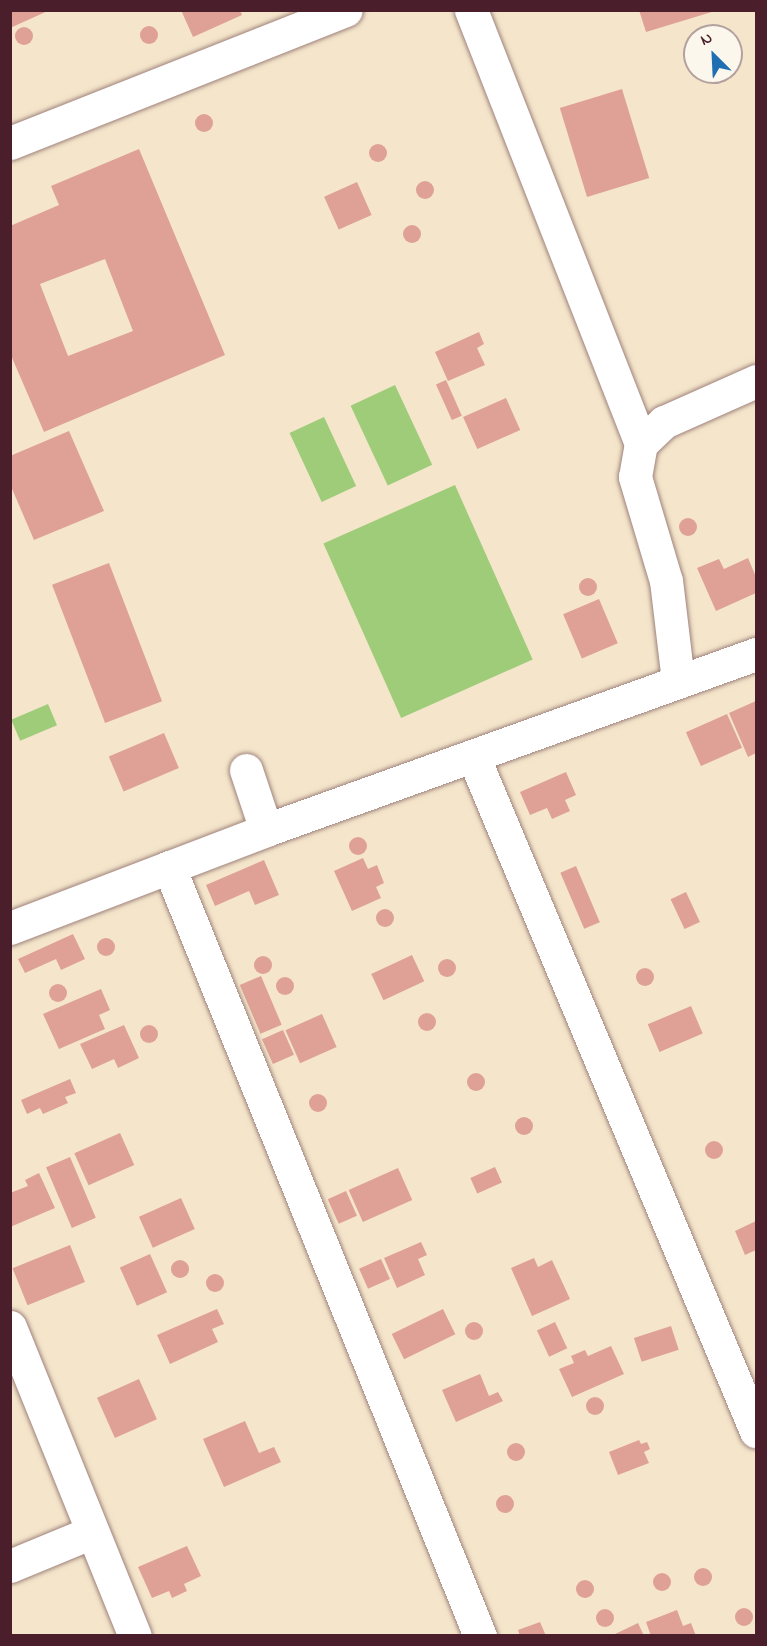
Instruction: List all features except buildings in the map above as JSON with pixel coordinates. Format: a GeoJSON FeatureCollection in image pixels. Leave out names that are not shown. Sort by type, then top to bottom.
{"type":"FeatureCollection","features":[{"type":"Feature","properties":{"kind":"street"},"geometry":{"type":"LineString","coordinates":[[10,143],[298,19],[346,10]]}},
{"type":"Feature","properties":{"kind":"street"},"geometry":{"type":"LineString","coordinates":[[471,10],[641,444],[635,477],[666,581],[678,681]]}},
{"type":"Feature","properties":{"kind":"street"},"geometry":{"type":"LineString","coordinates":[[641,444],[664,422],[756,381]]}},
{"type":"Feature","properties":{"kind":"street"},"geometry":{"type":"LineString","coordinates":[[10,928],[266,830],[474,758],[756,654]]}},
{"type":"Feature","properties":{"kind":"street"},"geometry":{"type":"LineString","coordinates":[[474,758],[756,1431]]}},
{"type":"Feature","properties":{"kind":"street"},"geometry":{"type":"LineString","coordinates":[[246,770],[266,830]]}},
{"type":"Feature","properties":{"kind":"street"},"geometry":{"type":"LineString","coordinates":[[169,867],[480,1635]]}},
{"type":"Feature","properties":{"kind":"street"},"geometry":{"type":"LineString","coordinates":[[10,1327],[135,1635]]}},
{"type":"Feature","properties":{"kind":"street"},"geometry":{"type":"LineString","coordinates":[[10,1566],[92,1532]]}},
{"type":"Feature","properties":{"kind":"green space"},"geometry":{"type":"Polygon","coordinates":[[[395,385],[432,465],[388,485],[351,406],[395,385]]]}},
{"type":"Feature","properties":{"kind":"green space"},"geometry":{"type":"Polygon","coordinates":[[[324,417],[356,486],[322,502],[290,433],[324,417]]]}},
{"type":"Feature","properties":{"kind":"green space"},"geometry":{"type":"Polygon","coordinates":[[[455,485],[533,659],[401,718],[323,544],[455,485]]]}},
{"type":"Feature","properties":{"kind":"green space"},"geometry":{"type":"Polygon","coordinates":[[[48,704],[57,725],[20,741],[11,720],[48,704]]]}}]}
